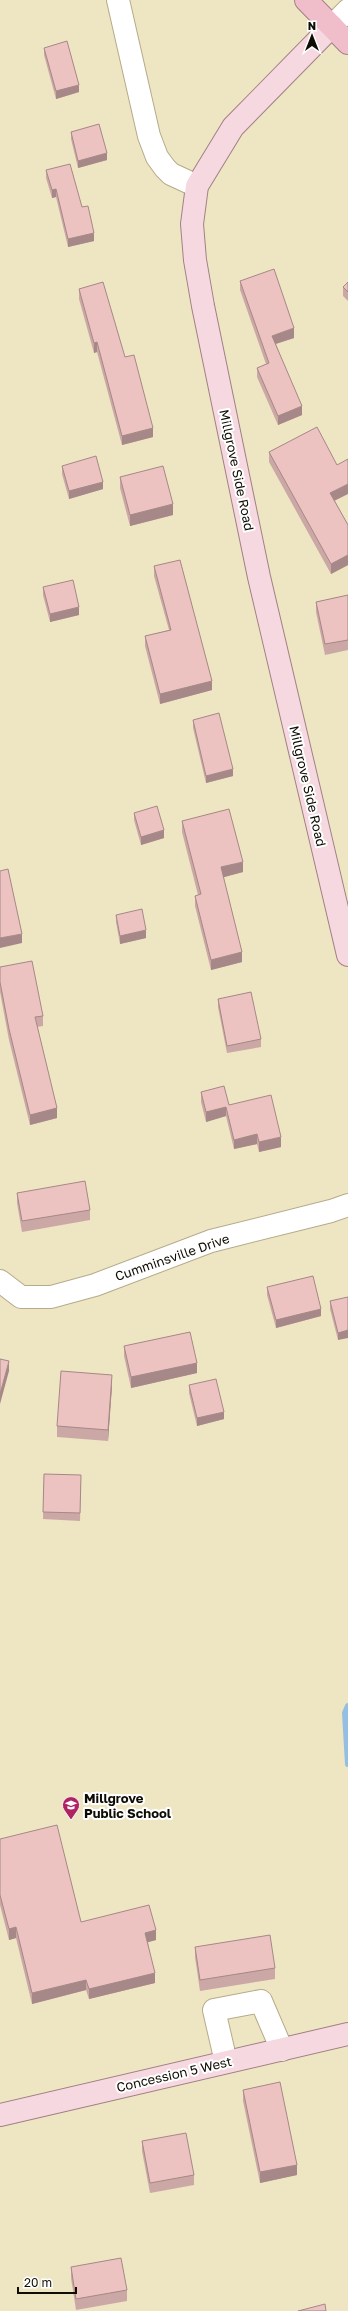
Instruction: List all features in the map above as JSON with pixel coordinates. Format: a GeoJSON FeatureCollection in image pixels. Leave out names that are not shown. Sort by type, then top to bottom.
{"type":"FeatureCollection","features":[{"type":"Feature","properties":{"kind":"highway"},"geometry":{"type":"LineString","coordinates":[[306,0],[348,43]]}},
{"type":"Feature","properties":{"kind":"main road","name":"Millgrove Side Road"},"geometry":{"type":"LineString","coordinates":[[332,26],[233,127],[197,186],[192,224],[195,260],[203,306],[259,577],[348,955]]}},
{"type":"Feature","properties":{"kind":"main road","name":"Concession 5 West"},"geometry":{"type":"LineString","coordinates":[[0,2114],[348,2034]]}},
{"type":"Feature","properties":{"kind":"street"},"geometry":{"type":"LineString","coordinates":[[118,0],[148,136],[154,151],[171,174],[197,186]]}},
{"type":"Feature","properties":{"kind":"street"},"geometry":{"type":"LineString","coordinates":[[332,26],[348,10]]}},
{"type":"Feature","properties":{"kind":"street","name":"Cumminsville Drive"},"geometry":{"type":"LineString","coordinates":[[0,1281],[21,1297],[51,1297],[95,1285],[211,1241],[332,1211],[348,1205]]}},
{"type":"Feature","properties":{"kind":"street"},"geometry":{"type":"LineString","coordinates":[[226,2062],[214,2010],[261,2001],[282,2050]]}},
{"type":"Feature","properties":{"kind":"building"},"geometry":{"type":"Polygon","coordinates":[[[67,41],[79,85],[56,91],[44,48],[67,41]]]}},
{"type":"Feature","properties":{"kind":"building"},"geometry":{"type":"Polygon","coordinates":[[[99,124],[107,153],[78,161],[71,132],[99,124]]]}},
{"type":"Feature","properties":{"kind":"building"},"geometry":{"type":"Polygon","coordinates":[[[70,164],[82,207],[88,206],[94,233],[68,239],[56,189],[52,190],[46,170],[70,164]]]}},
{"type":"Feature","properties":{"kind":"building"},"geometry":{"type":"Polygon","coordinates":[[[274,269],[294,328],[272,336],[302,406],[278,416],[257,368],[269,363],[240,281],[274,269]]]}},
{"type":"Feature","properties":{"kind":"building"},"geometry":{"type":"Polygon","coordinates":[[[103,282],[125,357],[134,355],[153,428],[122,436],[97,342],[94,343],[79,289],[103,282]]]}},
{"type":"Feature","properties":{"kind":"building"},"geometry":{"type":"Polygon","coordinates":[[[348,282],[348,292],[343,287],[348,282]]]}},
{"type":"Feature","properties":{"kind":"building"},"geometry":{"type":"Polygon","coordinates":[[[317,427],[337,465],[348,459],[348,484],[330,493],[348,525],[348,555],[331,564],[269,452],[317,427]]]}},
{"type":"Feature","properties":{"kind":"building"},"geometry":{"type":"Polygon","coordinates":[[[96,456],[103,482],[69,491],[62,466],[96,456]]]}},
{"type":"Feature","properties":{"kind":"building"},"geometry":{"type":"Polygon","coordinates":[[[163,466],[173,504],[130,515],[120,477],[163,466]]]}},
{"type":"Feature","properties":{"kind":"building"},"geometry":{"type":"Polygon","coordinates":[[[180,560],[212,681],[160,694],[145,636],[171,630],[154,566],[180,560]]]}},
{"type":"Feature","properties":{"kind":"building"},"geometry":{"type":"Polygon","coordinates":[[[73,580],[79,607],[50,614],[43,587],[73,580]]]}},
{"type":"Feature","properties":{"kind":"building"},"geometry":{"type":"Polygon","coordinates":[[[348,595],[348,640],[325,644],[316,602],[348,595]]]}},
{"type":"Feature","properties":{"kind":"building"},"geometry":{"type":"Polygon","coordinates":[[[219,713],[233,769],[206,776],[193,720],[219,713]]]}},
{"type":"Feature","properties":{"kind":"building"},"geometry":{"type":"Polygon","coordinates":[[[157,806],[164,830],[141,837],[134,813],[157,806]]]}},
{"type":"Feature","properties":{"kind":"building"},"geometry":{"type":"Polygon","coordinates":[[[229,809],[243,862],[221,867],[242,952],[211,960],[195,896],[201,894],[182,821],[229,809]]]}},
{"type":"Feature","properties":{"kind":"building"},"geometry":{"type":"Polygon","coordinates":[[[8,869],[22,934],[0,938],[0,871],[8,869]]]}},
{"type":"Feature","properties":{"kind":"building"},"geometry":{"type":"Polygon","coordinates":[[[142,909],[146,930],[120,936],[116,915],[142,909]]]}},
{"type":"Feature","properties":{"kind":"building"},"geometry":{"type":"Polygon","coordinates":[[[32,961],[43,1016],[35,1017],[57,1108],[30,1115],[9,1029],[0,982],[0,967],[32,961]]]}},
{"type":"Feature","properties":{"kind":"building"},"geometry":{"type":"Polygon","coordinates":[[[251,992],[261,1039],[227,1046],[218,999],[251,992]]]}},
{"type":"Feature","properties":{"kind":"building"},"geometry":{"type":"Polygon","coordinates":[[[224,1086],[229,1105],[271,1095],[281,1137],[259,1142],[257,1134],[234,1140],[226,1107],[206,1112],[201,1092],[224,1086]]]}},
{"type":"Feature","properties":{"kind":"building"},"geometry":{"type":"Polygon","coordinates":[[[85,1181],[90,1210],[22,1221],[17,1193],[85,1181]]]}},
{"type":"Feature","properties":{"kind":"building"},"geometry":{"type":"Polygon","coordinates":[[[313,1276],[321,1309],[276,1320],[267,1287],[313,1276]]]}},
{"type":"Feature","properties":{"kind":"building"},"geometry":{"type":"Polygon","coordinates":[[[348,1297],[348,1330],[338,1333],[330,1301],[348,1297]]]}},
{"type":"Feature","properties":{"kind":"building"},"geometry":{"type":"Polygon","coordinates":[[[190,1332],[197,1363],[131,1377],[124,1346],[190,1332]]]}},
{"type":"Feature","properties":{"kind":"building"},"geometry":{"type":"Polygon","coordinates":[[[0,1359],[9,1361],[0,1394],[0,1359]]]}},
{"type":"Feature","properties":{"kind":"building"},"geometry":{"type":"Polygon","coordinates":[[[61,1371],[112,1375],[108,1430],[57,1426],[61,1371]]]}},
{"type":"Feature","properties":{"kind":"building"},"geometry":{"type":"Polygon","coordinates":[[[216,1379],[224,1412],[197,1418],[189,1385],[216,1379]]]}},
{"type":"Feature","properties":{"kind":"building"},"geometry":{"type":"Polygon","coordinates":[[[44,1474],[81,1475],[80,1513],[43,1512],[44,1474]]]}},
{"type":"Feature","properties":{"kind":"building"},"geometry":{"type":"Polygon","coordinates":[[[57,1825],[81,1922],[149,1905],[156,1930],[145,1933],[155,1973],[89,1989],[86,1980],[32,1993],[16,1927],[9,1929],[0,1895],[0,1839],[57,1825]]]}},
{"type":"Feature","properties":{"kind":"building"},"geometry":{"type":"Polygon","coordinates":[[[270,1935],[275,1968],[200,1980],[195,1947],[270,1935]]]}},
{"type":"Feature","properties":{"kind":"building"},"geometry":{"type":"Polygon","coordinates":[[[280,2082],[297,2165],[260,2172],[243,2090],[280,2082]]]}},
{"type":"Feature","properties":{"kind":"building"},"geometry":{"type":"Polygon","coordinates":[[[186,2133],[194,2175],[150,2183],[142,2141],[186,2133]]]}},
{"type":"Feature","properties":{"kind":"building"},"geometry":{"type":"Polygon","coordinates":[[[121,2258],[127,2290],[76,2299],[71,2267],[121,2258]]]}},
{"type":"Feature","properties":{"kind":"building"},"geometry":{"type":"Polygon","coordinates":[[[325,2304],[326,2311],[298,2311],[325,2304]]]}},
{"type":"Feature","properties":{"kind":"waterway"},"geometry":{"type":"LineString","coordinates":[[348,1706],[345,1713],[348,1764]]}},
{"type":"Feature","properties":{"kind":"place","name":"Millgrove Public School"},"geometry":{"type":"Point","coordinates":[71,1820]}}]}
